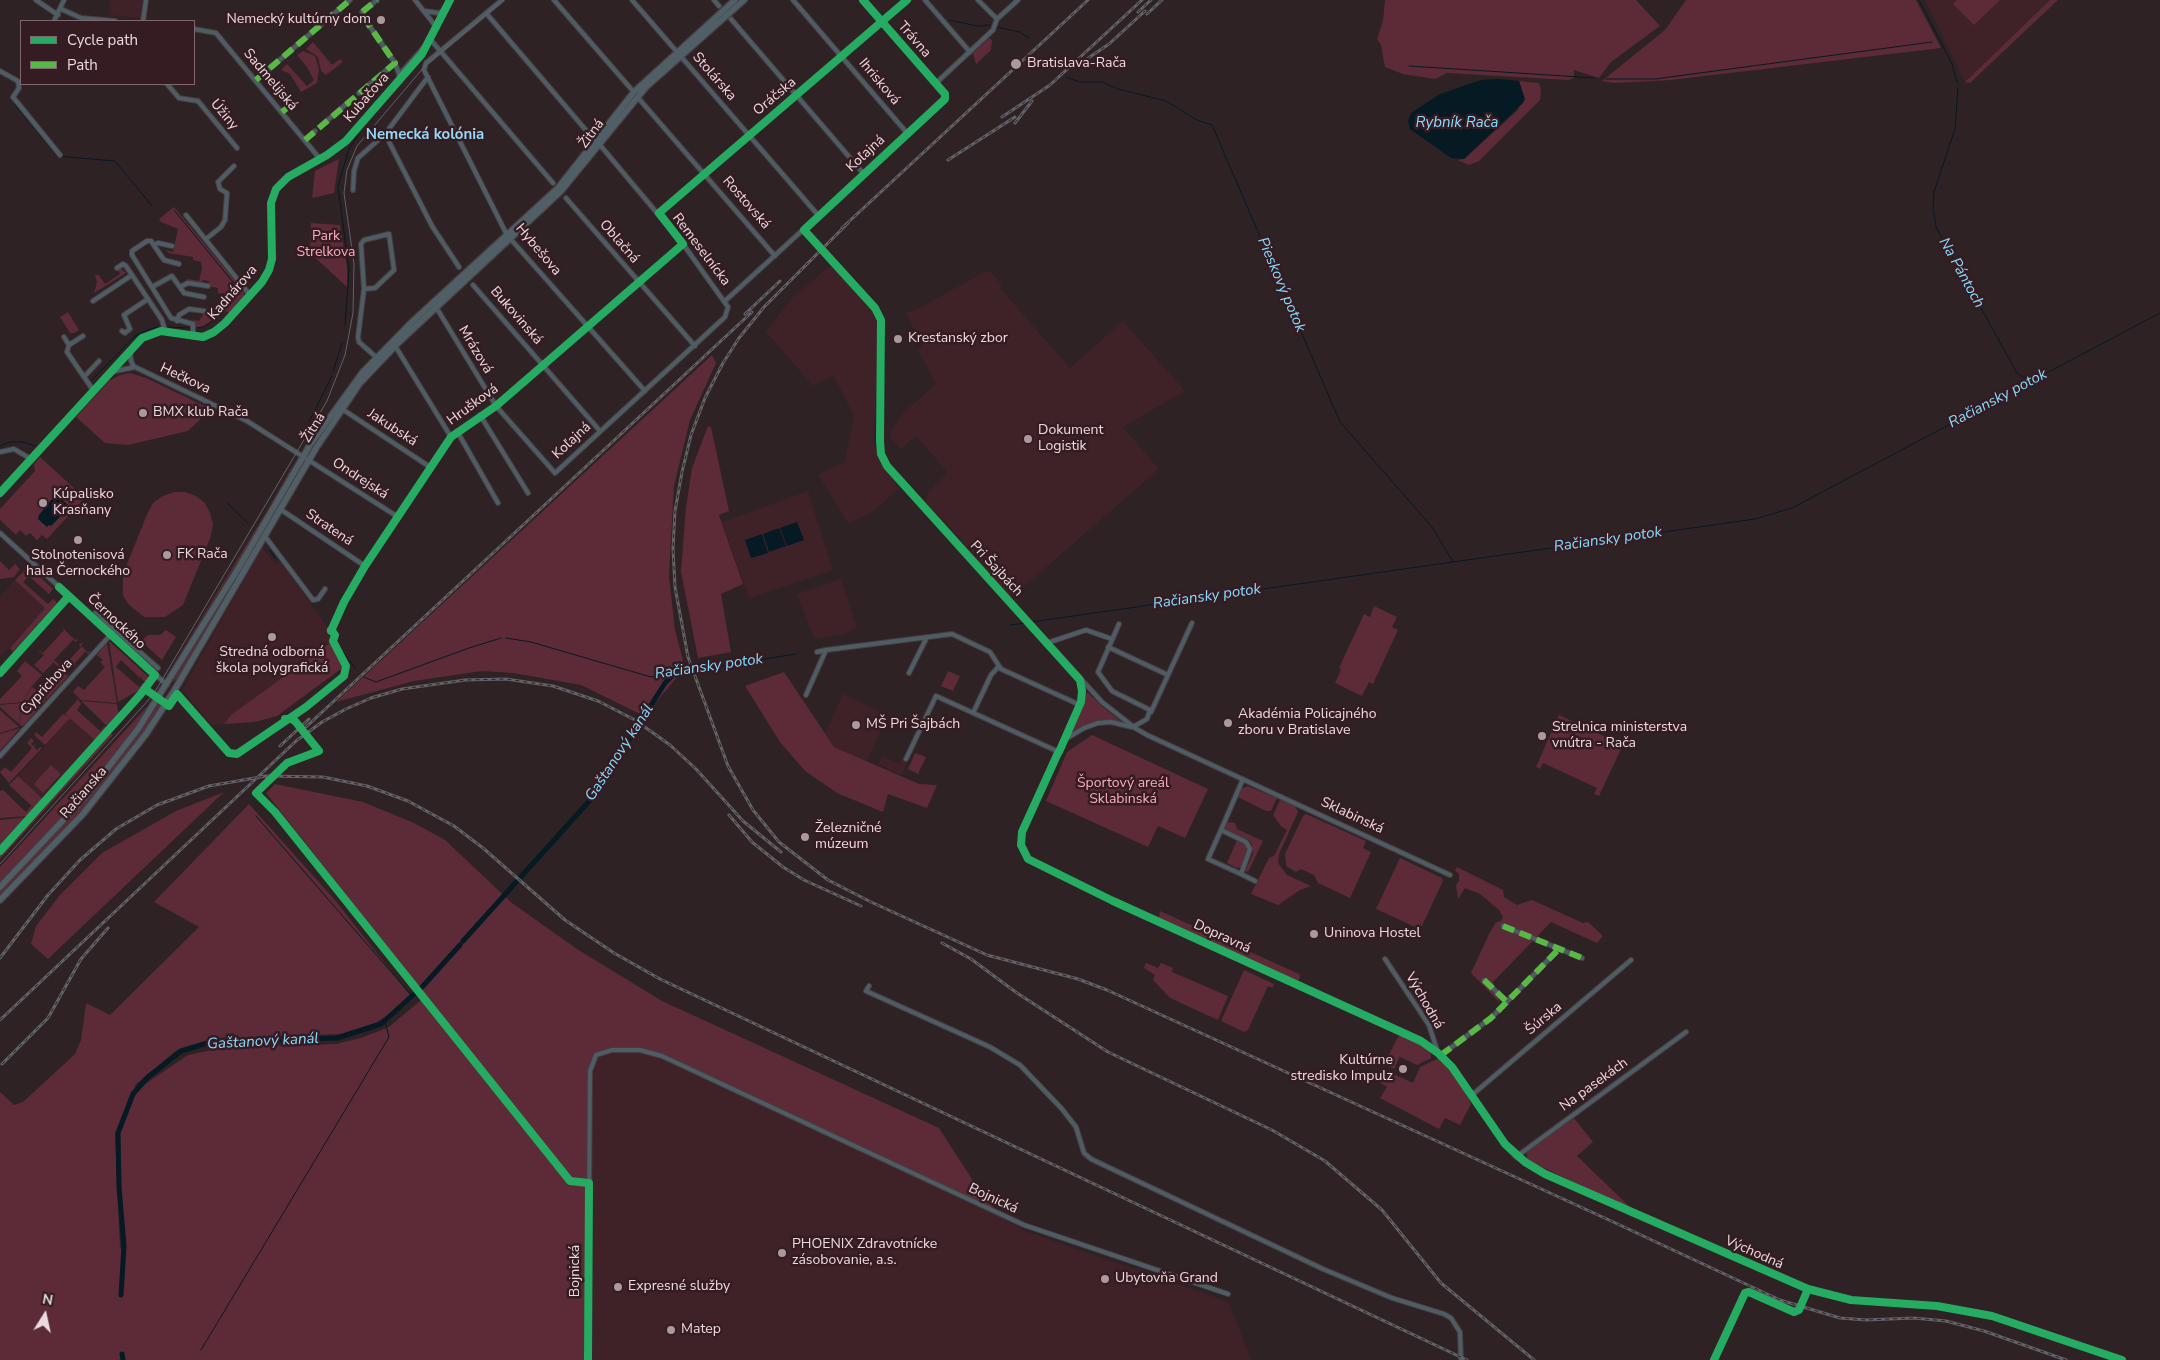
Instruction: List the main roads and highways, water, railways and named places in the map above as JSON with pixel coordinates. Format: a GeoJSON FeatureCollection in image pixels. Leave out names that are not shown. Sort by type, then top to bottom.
{"type":"FeatureCollection","features":[{"type":"Feature","properties":{"kind":"main road","name":"Žitná"},"geometry":{"type":"LineString","coordinates":[[307,457],[344,396],[376,357],[568,184],[598,143],[640,94],[678,53],[735,0]]}},
{"type":"Feature","properties":{"kind":"main road","name":"Žitná"},"geometry":{"type":"LineString","coordinates":[[678,53],[744,0]]}},
{"type":"Feature","properties":{"kind":"main road","name":"Žitná"},"geometry":{"type":"LineString","coordinates":[[307,457],[341,408],[375,366],[509,236]]}},
{"type":"Feature","properties":{"kind":"main road","name":"Račianska"},"geometry":{"type":"LineString","coordinates":[[0,900],[70,828],[108,785],[141,742],[174,691],[280,509],[307,457]]}},
{"type":"Feature","properties":{"kind":"main road","name":"Račianska"},"geometry":{"type":"LineString","coordinates":[[0,887],[67,818],[128,744],[167,685],[307,457]]}},
{"type":"Feature","properties":{"kind":"main road"},"geometry":{"type":"LineString","coordinates":[[167,685],[174,691]]}},
{"type":"Feature","properties":{"kind":"water","name":"Rybník Rača"},"geometry":{"type":"Polygon","coordinates":[[[1481,80],[1519,81],[1525,99],[1464,159],[1451,158],[1410,129],[1408,121],[1411,113],[1440,94],[1481,80]]]}},
{"type":"Feature","properties":{"kind":"water"},"geometry":{"type":"Polygon","coordinates":[[[56,494],[70,507],[51,526],[47,527],[38,519],[39,515],[56,494]]]}},
{"type":"Feature","properties":{"kind":"water"},"geometry":{"type":"Polygon","coordinates":[[[797,522],[804,540],[787,546],[780,528],[797,522]]]}},
{"type":"Feature","properties":{"kind":"water"},"geometry":{"type":"Polygon","coordinates":[[[779,528],[786,546],[769,552],[763,534],[779,528]]]}},
{"type":"Feature","properties":{"kind":"water"},"geometry":{"type":"Polygon","coordinates":[[[762,534],[768,553],[751,558],[745,540],[762,534]]]}},
{"type":"Feature","properties":{"kind":"waterway","name":"Na Pántoch"},"geometry":{"type":"LineString","coordinates":[[1919,0],[1952,64],[1957,82]]}},
{"type":"Feature","properties":{"kind":"waterway","name":"Pieskový potok"},"geometry":{"type":"LineString","coordinates":[[949,20],[977,26],[990,25]]}},
{"type":"Feature","properties":{"kind":"waterway","name":"Pieskový potok"},"geometry":{"type":"LineString","coordinates":[[996,27],[1020,32],[1029,38]]}},
{"type":"Feature","properties":{"kind":"waterway"},"geometry":{"type":"LineString","coordinates":[[1606,79],[1655,79],[1932,42]]}},
{"type":"Feature","properties":{"kind":"waterway"},"geometry":{"type":"LineString","coordinates":[[1409,66],[1595,78]]}},
{"type":"Feature","properties":{"kind":"waterway","name":"Pieskový potok"},"geometry":{"type":"LineString","coordinates":[[1066,77],[1080,82],[1102,82],[1118,89],[1166,101],[1197,120],[1212,125],[1340,422],[1432,527],[1453,562]]}},
{"type":"Feature","properties":{"kind":"waterway","name":"Na Pántoch"},"geometry":{"type":"LineString","coordinates":[[1958,88],[1955,129],[1934,192],[1933,208],[1936,227],[2017,373],[2023,377],[2035,379]]}},
{"type":"Feature","properties":{"kind":"waterway"},"geometry":{"type":"LineString","coordinates":[[14,104],[57,156],[115,161],[152,206]]}},
{"type":"Feature","properties":{"kind":"waterway"},"geometry":{"type":"LineString","coordinates":[[345,325],[349,270],[338,186],[349,149],[359,134]]}},
{"type":"Feature","properties":{"kind":"waterway"},"geometry":{"type":"LineString","coordinates":[[174,210],[237,287]]}},
{"type":"Feature","properties":{"kind":"waterway","name":"Račiansky potok"},"geometry":{"type":"LineString","coordinates":[[1031,622],[1755,519],[1792,508],[2160,313]]}},
{"type":"Feature","properties":{"kind":"waterway"},"geometry":{"type":"LineString","coordinates":[[198,328],[205,326],[220,315]]}},
{"type":"Feature","properties":{"kind":"waterway"},"geometry":{"type":"LineString","coordinates":[[92,380],[135,336],[157,327]]}},
{"type":"Feature","properties":{"kind":"waterway"},"geometry":{"type":"LineString","coordinates":[[169,327],[190,328]]}},
{"type":"Feature","properties":{"kind":"waterway"},"geometry":{"type":"LineString","coordinates":[[333,372],[342,343]]}},
{"type":"Feature","properties":{"kind":"waterway"},"geometry":{"type":"LineString","coordinates":[[309,422],[332,376]]}},
{"type":"Feature","properties":{"kind":"waterway","name":"Račiansky potok"},"geometry":{"type":"LineString","coordinates":[[0,446],[10,442],[23,442],[35,446]]}},
{"type":"Feature","properties":{"kind":"waterway","name":"Račiansky potok"},"geometry":{"type":"LineString","coordinates":[[227,503],[248,523]]}},
{"type":"Feature","properties":{"kind":"waterway","name":"Račiansky potok"},"geometry":{"type":"LineString","coordinates":[[270,550],[275,558]]}},
{"type":"Feature","properties":{"kind":"waterway","name":"Račiansky potok"},"geometry":{"type":"LineString","coordinates":[[1010,625],[1027,623]]}},
{"type":"Feature","properties":{"kind":"waterway","name":"Račiansky potok"},"geometry":{"type":"LineString","coordinates":[[364,677],[376,682],[501,638]]}},
{"type":"Feature","properties":{"kind":"waterway","name":"Račiansky potok"},"geometry":{"type":"LineString","coordinates":[[506,638],[531,642],[651,677],[796,654]]}},
{"type":"Feature","properties":{"kind":"waterway","name":"Račiansky potok"},"geometry":{"type":"LineString","coordinates":[[334,640],[355,668]]}},
{"type":"Feature","properties":{"kind":"waterway","name":"Gaštanový kanál"},"geometry":{"type":"LineString","coordinates":[[463,941],[592,798],[665,683],[674,674]]}},
{"type":"Feature","properties":{"kind":"waterway"},"geometry":{"type":"LineString","coordinates":[[256,816],[412,996]]}},
{"type":"Feature","properties":{"kind":"waterway","name":"Gaštanový kanál"},"geometry":{"type":"LineString","coordinates":[[121,1295],[124,1246],[119,1187],[118,1133],[133,1094],[148,1077],[181,1051],[211,1042],[337,1038],[381,1024],[423,986],[460,945]]}},
{"type":"Feature","properties":{"kind":"waterway"},"geometry":{"type":"LineString","coordinates":[[201,1350],[389,1037],[385,1021]]}},
{"type":"Feature","properties":{"kind":"waterway","name":"Gaštanový kanál"},"geometry":{"type":"LineString","coordinates":[[122,1354],[123,1360]]}},
{"type":"Feature","properties":{"kind":"tunnel"},"geometry":{"type":"LineString","coordinates":[[352,99],[359,93]]}},
{"type":"Feature","properties":{"kind":"tram line"},"geometry":{"type":"LineString","coordinates":[[0,864],[153,695],[327,401],[345,355],[353,313],[354,264],[344,193],[347,170],[357,146],[424,67],[504,0]]}},
{"type":"Feature","properties":{"kind":"railway"},"geometry":{"type":"LineString","coordinates":[[842,228],[1088,0]]}},
{"type":"Feature","properties":{"kind":"railway"},"geometry":{"type":"LineString","coordinates":[[1002,117],[1050,85],[1142,0]]}},
{"type":"Feature","properties":{"kind":"railway"},"geometry":{"type":"LineString","coordinates":[[1138,12],[1151,0]]}},
{"type":"Feature","properties":{"kind":"railway"},"geometry":{"type":"LineString","coordinates":[[1147,14],[1162,0]]}},
{"type":"Feature","properties":{"kind":"railway"},"geometry":{"type":"LineString","coordinates":[[1081,63],[1109,44],[1145,11]]}},
{"type":"Feature","properties":{"kind":"railway"},"geometry":{"type":"LineString","coordinates":[[1015,123],[1032,101]]}},
{"type":"Feature","properties":{"kind":"railway"},"geometry":{"type":"LineString","coordinates":[[948,160],[1015,117]]}},
{"type":"Feature","properties":{"kind":"railway"},"geometry":{"type":"LineString","coordinates":[[848,223],[764,307],[739,338],[723,363],[705,398],[691,435],[675,511],[673,549],[675,587],[688,657],[728,766],[753,810],[779,842],[828,880],[871,902],[987,955],[1078,979],[1107,990],[1780,1300],[1840,1318],[1866,1320],[1914,1318],[1946,1321],[1984,1331],[2066,1360]]}},
{"type":"Feature","properties":{"kind":"railway"},"geometry":{"type":"LineString","coordinates":[[745,314],[780,281]]}},
{"type":"Feature","properties":{"kind":"railway"},"geometry":{"type":"LineString","coordinates":[[306,727],[752,312]]}},
{"type":"Feature","properties":{"kind":"railway"},"geometry":{"type":"LineString","coordinates":[[0,1020],[296,741],[322,722],[346,709],[371,698],[402,689],[465,680],[506,679],[553,686],[598,701],[635,720],[670,745],[696,769],[743,821],[781,852]]}},
{"type":"Feature","properties":{"kind":"railway"},"geometry":{"type":"LineString","coordinates":[[280,746],[309,719]]}},
{"type":"Feature","properties":{"kind":"railway"},"geometry":{"type":"LineString","coordinates":[[0,958],[48,895],[80,860],[116,829],[157,805],[209,786],[266,776],[323,777],[367,786],[408,801],[454,826],[483,848],[565,920],[614,953],[660,979],[1467,1360]]}},
{"type":"Feature","properties":{"kind":"railway"},"geometry":{"type":"LineString","coordinates":[[729,815],[752,842],[783,867],[804,880],[861,906]]}},
{"type":"Feature","properties":{"kind":"railway"},"geometry":{"type":"LineString","coordinates":[[2,1064],[48,1018],[81,959],[108,928]]}},
{"type":"Feature","properties":{"kind":"railway"},"geometry":{"type":"LineString","coordinates":[[942,943],[971,959],[1017,993],[1108,1052],[1272,1130],[1325,1161],[1382,1210],[1441,1283],[1534,1360]]}},
{"type":"Feature","properties":{"kind":"place","name":"Nemecký kultúrny dom"},"geometry":{"type":"Point","coordinates":[381,20]}},
{"type":"Feature","properties":{"kind":"place","name":"Bratislava-Rača"},"geometry":{"type":"Point","coordinates":[1016,64]}},
{"type":"Feature","properties":{"kind":"place","name":"Kresťanský zbor"},"geometry":{"type":"Point","coordinates":[898,339]}},
{"type":"Feature","properties":{"kind":"place","name":"BMX klub Rača"},"geometry":{"type":"Point","coordinates":[143,413]}},
{"type":"Feature","properties":{"kind":"place","name":"Dokument Logistik"},"geometry":{"type":"Point","coordinates":[1028,439]}},
{"type":"Feature","properties":{"kind":"place","name":"Kúpalisko Krasňany"},"geometry":{"type":"Point","coordinates":[43,503]}},
{"type":"Feature","properties":{"kind":"place","name":"Stolnotenisová hala Černockého"},"geometry":{"type":"Point","coordinates":[78,540]}},
{"type":"Feature","properties":{"kind":"place","name":"FK Rača"},"geometry":{"type":"Point","coordinates":[167,555]}},
{"type":"Feature","properties":{"kind":"place","name":"Stredná odborná škola polygrafická"},"geometry":{"type":"Point","coordinates":[272,637]}},
{"type":"Feature","properties":{"kind":"place","name":"Akadémia Policajného zboru v Bratislave"},"geometry":{"type":"Point","coordinates":[1228,723]}},
{"type":"Feature","properties":{"kind":"place","name":"MŠ Pri Šajbách"},"geometry":{"type":"Point","coordinates":[856,725]}},
{"type":"Feature","properties":{"kind":"place","name":"Strelnica ministerstva vnútra - Rača"},"geometry":{"type":"Point","coordinates":[1542,736]}},
{"type":"Feature","properties":{"kind":"place","name":"Železničné múzeum"},"geometry":{"type":"Point","coordinates":[805,837]}},
{"type":"Feature","properties":{"kind":"place","name":"Uninova Hostel"},"geometry":{"type":"Point","coordinates":[1314,934]}},
{"type":"Feature","properties":{"kind":"place","name":"Kultúrne stredisko Impulz"},"geometry":{"type":"Point","coordinates":[1403,1069]}},
{"type":"Feature","properties":{"kind":"place","name":"PHOENIX Zdravotnícke zásobovanie, a.s."},"geometry":{"type":"Point","coordinates":[782,1253]}},
{"type":"Feature","properties":{"kind":"place","name":"Ubytovňa Grand"},"geometry":{"type":"Point","coordinates":[1105,1279]}},
{"type":"Feature","properties":{"kind":"place","name":"Expresné služby"},"geometry":{"type":"Point","coordinates":[618,1287]}},
{"type":"Feature","properties":{"kind":"place","name":"Matep"},"geometry":{"type":"Point","coordinates":[671,1330]}},
{"type":"Feature","properties":{"kind":"district","name":"Nemecká kolónia"},"geometry":{"type":"Point","coordinates":[425,135]}},
{"type":"Feature","properties":{"kind":"park label","name":"Park Strelkova"},"geometry":{"type":"Point","coordinates":[326,246]}},
{"type":"Feature","properties":{"kind":"park label","name":"Športový areál Sklabinská"},"geometry":{"type":"Point","coordinates":[1123,792]}}]}
